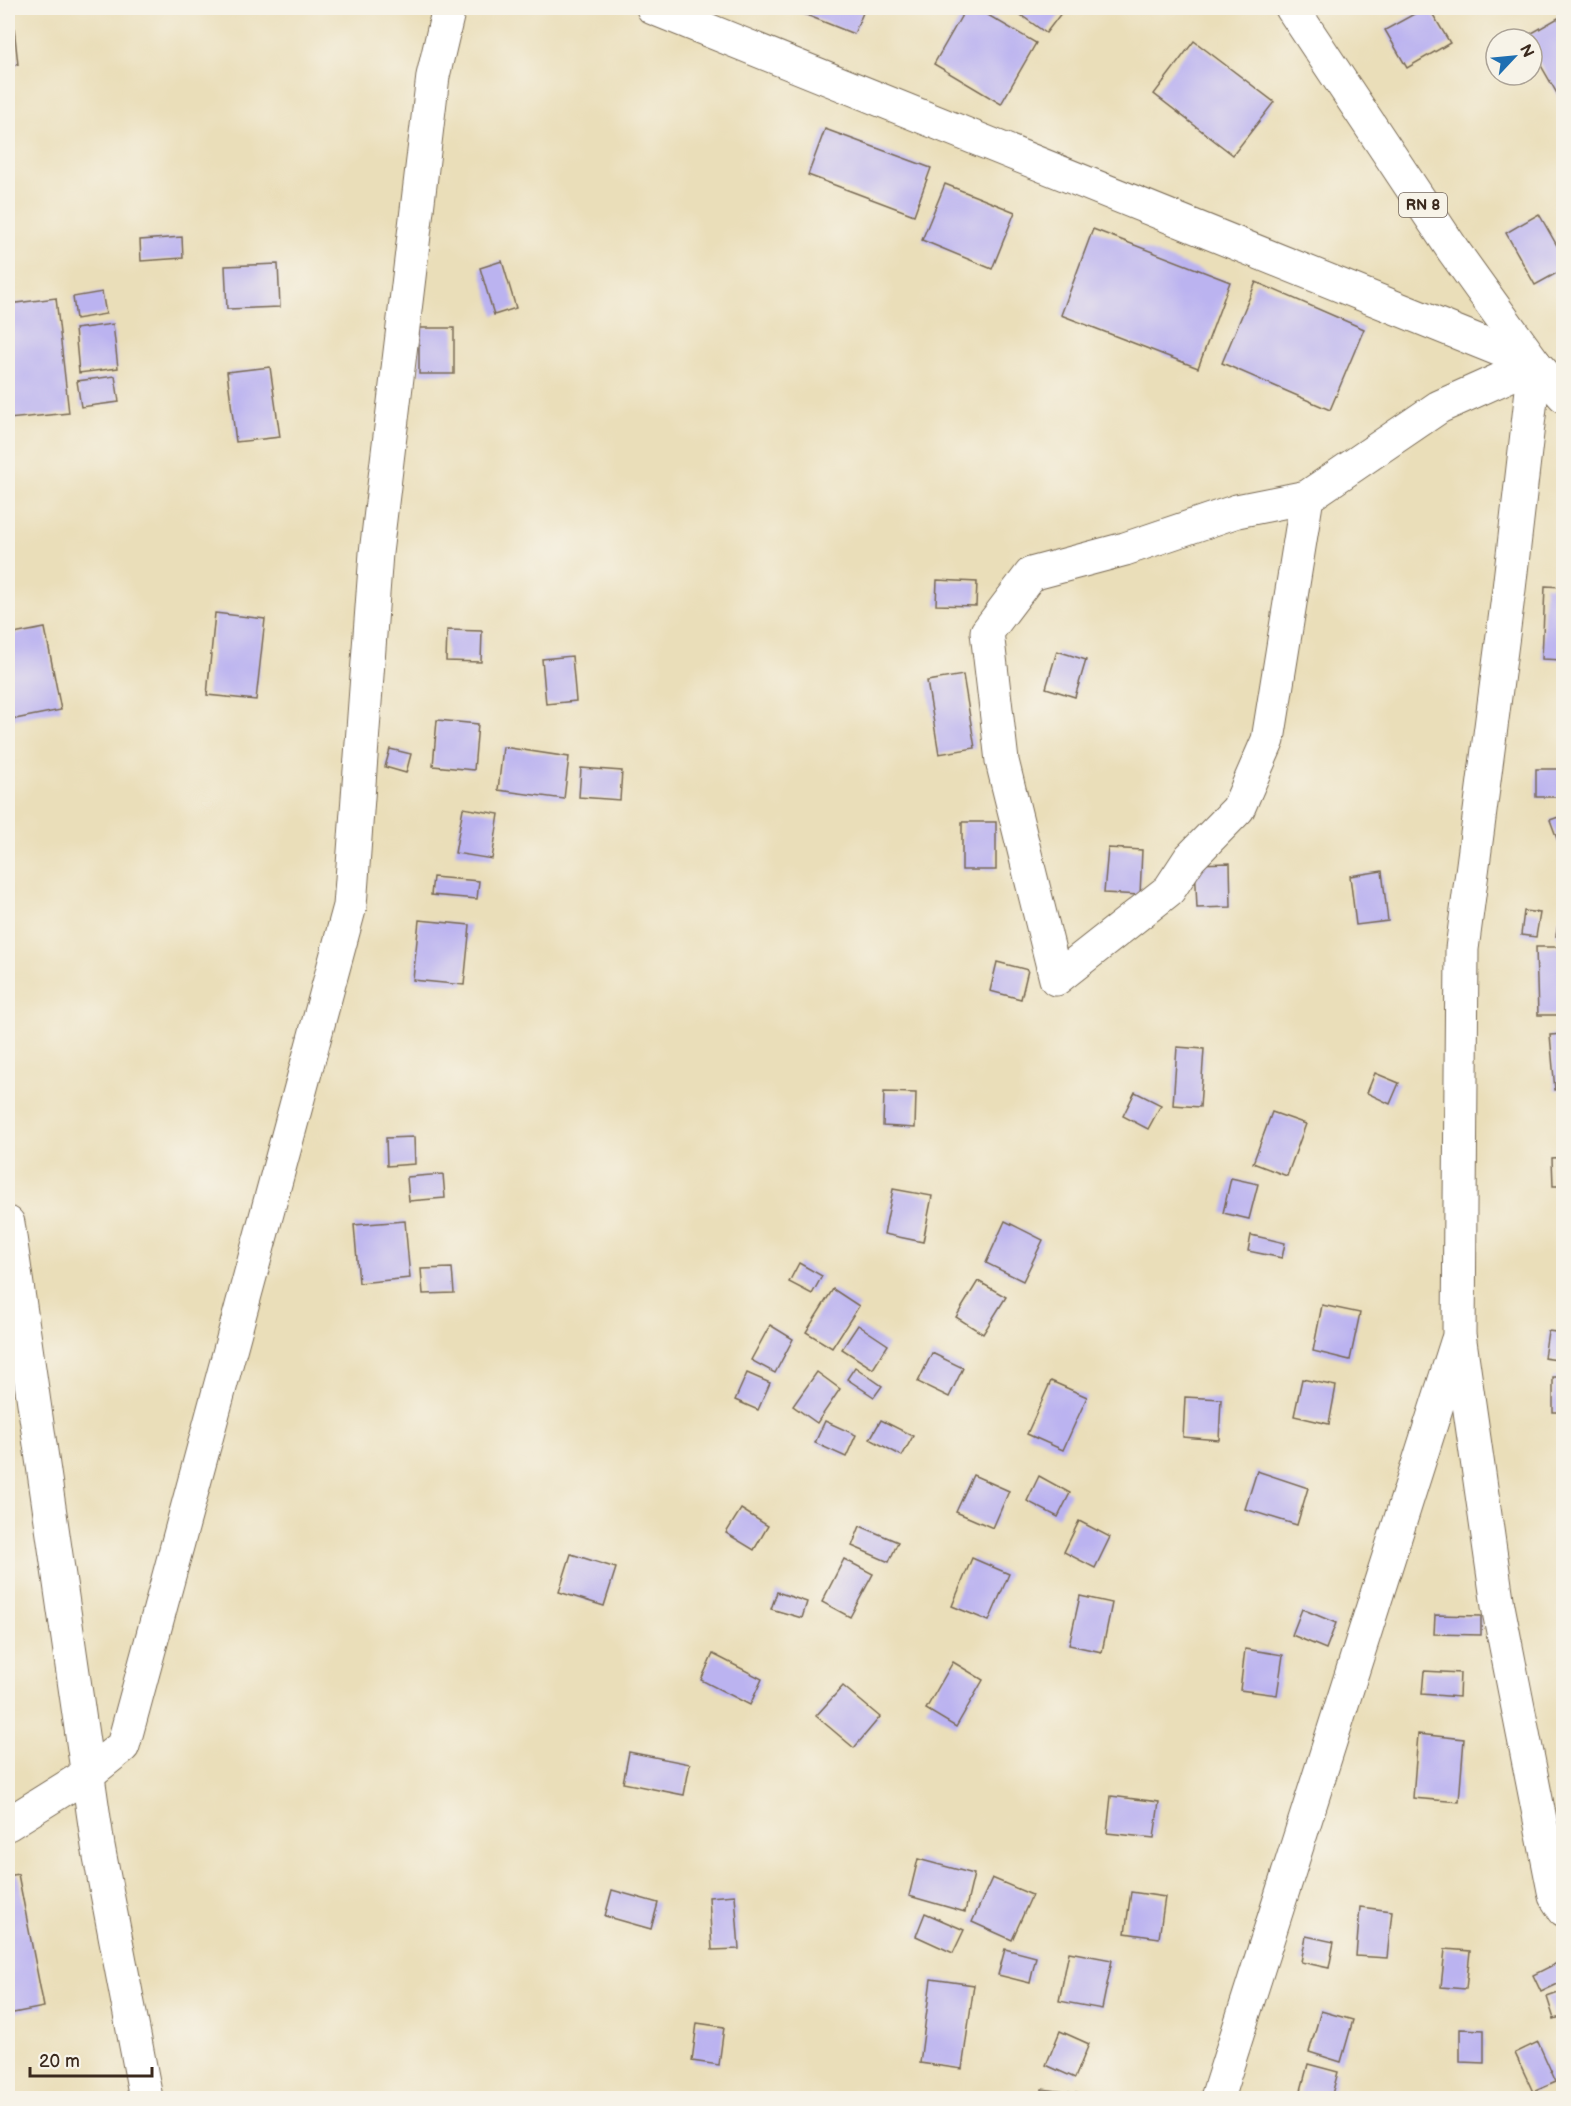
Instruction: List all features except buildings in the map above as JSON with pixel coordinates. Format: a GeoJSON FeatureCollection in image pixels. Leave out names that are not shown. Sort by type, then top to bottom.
{"type":"FeatureCollection","features":[{"type":"Feature","properties":{"kind":"street"},"geometry":{"type":"LineString","coordinates":[[8,1824],[88,1774],[123,1746],[350,906],[376,553],[433,76],[449,8]]}},
{"type":"Feature","properties":{"kind":"street"},"geometry":{"type":"LineString","coordinates":[[653,8],[1535,364]]}},
{"type":"Feature","properties":{"kind":"street","name":"RN 8"},"geometry":{"type":"LineString","coordinates":[[1292,8],[1453,250],[1535,364],[1563,396]]}},
{"type":"Feature","properties":{"kind":"street"},"geometry":{"type":"LineString","coordinates":[[1307,498],[1268,740],[1238,809],[1190,858],[1169,890],[1056,979],[1002,761],[987,632],[1031,574],[1125,549],[1238,511],[1307,498],[1439,407],[1535,364]]}},
{"type":"Feature","properties":{"kind":"street"},"geometry":{"type":"LineString","coordinates":[[1535,364],[1462,949],[1459,1334],[1498,1606],[1556,1896],[1563,1910]]}},
{"type":"Feature","properties":{"kind":"street"},"geometry":{"type":"LineString","coordinates":[[8,1222],[20,1398],[88,1774],[98,1846],[146,2098]]}},
{"type":"Feature","properties":{"kind":"street"},"geometry":{"type":"LineString","coordinates":[[1217,2098],[1459,1334]]}}]}
